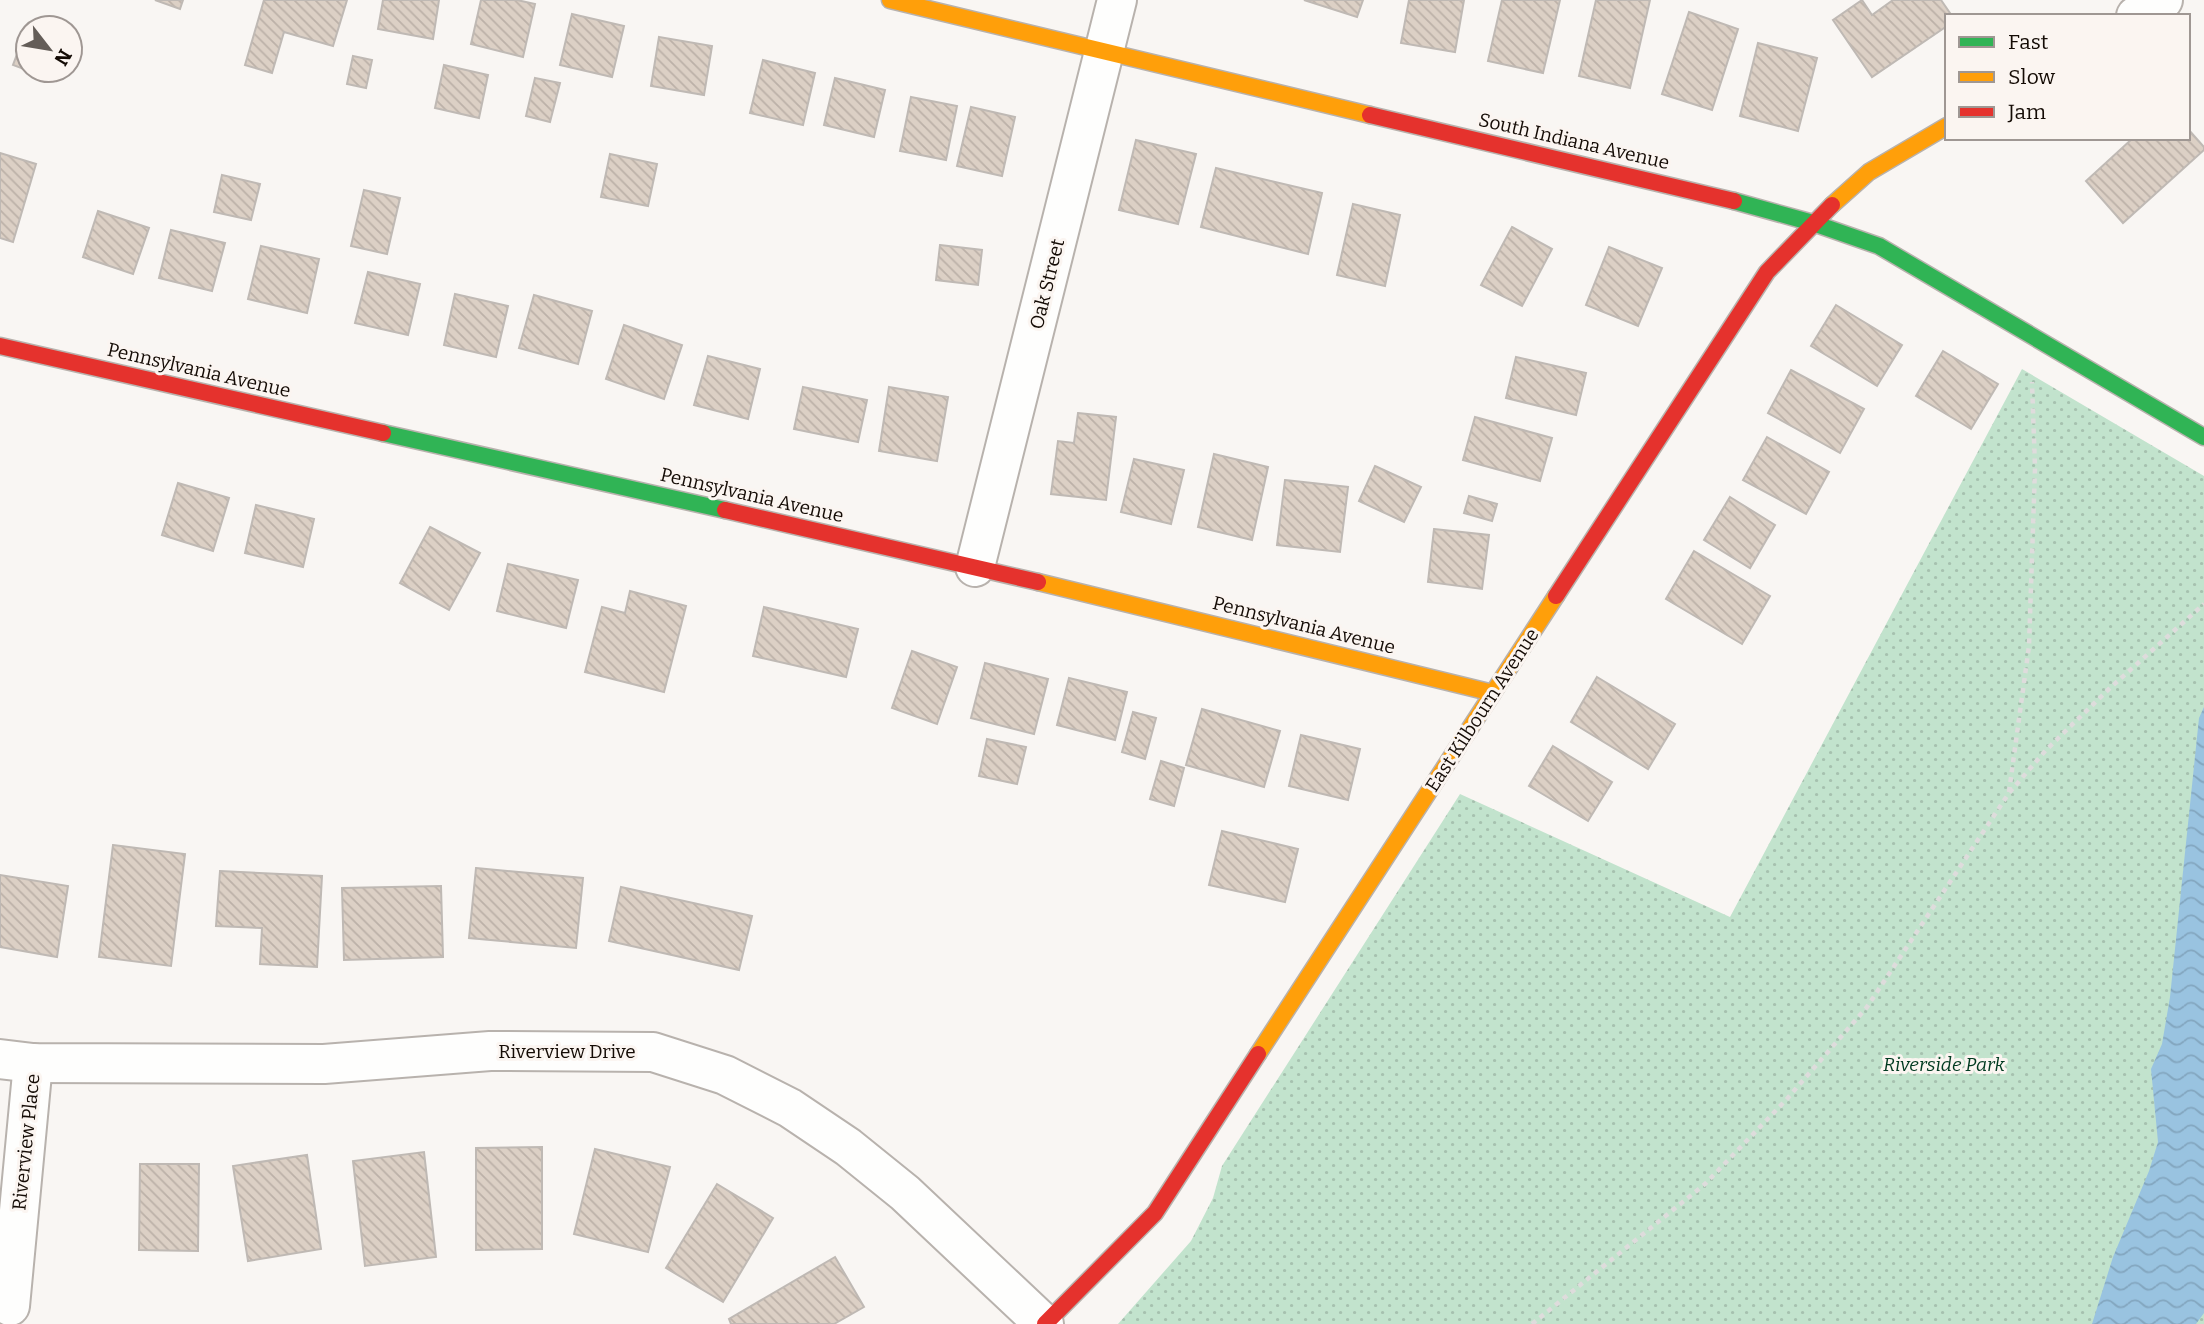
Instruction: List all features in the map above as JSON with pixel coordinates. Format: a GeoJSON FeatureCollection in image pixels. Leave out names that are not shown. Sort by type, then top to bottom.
{"type":"FeatureCollection","features":[{"type":"Feature","properties":{"kind":"street","name":"South Indiana Avenue"},"geometry":{"type":"LineString","coordinates":[[890,0],[1749,205],[1813,223],[1879,246],[2204,438]]}},
{"type":"Feature","properties":{"kind":"street","name":"Oak Street"},"geometry":{"type":"LineString","coordinates":[[975,568],[1117,0]]}},
{"type":"Feature","properties":{"kind":"street"},"geometry":{"type":"LineString","coordinates":[[2140,14],[2164,0]]}},
{"type":"Feature","properties":{"kind":"street","name":"East Kilbourn Avenue"},"geometry":{"type":"LineString","coordinates":[[1045,1324],[1155,1213],[1767,272],[1813,223],[1868,172],[1945,127]]}},
{"type":"Feature","properties":{"kind":"street","name":"Pennsylvania Avenue"},"geometry":{"type":"LineString","coordinates":[[0,346],[975,568],[1493,692]]}},
{"type":"Feature","properties":{"kind":"street","name":"Riverview Drive"},"geometry":{"type":"LineString","coordinates":[[17,1061],[324,1064],[490,1051],[653,1052],[725,1075],[790,1108],[848,1147],[905,1193],[1045,1324]]}},
{"type":"Feature","properties":{"kind":"street","name":"Riverview Place"},"geometry":{"type":"LineString","coordinates":[[10,1306],[17,1061]]}},
{"type":"Feature","properties":{"kind":"path"},"geometry":{"type":"LineString","coordinates":[[2009,793],[2029,646],[2035,468],[2031,335]]}},
{"type":"Feature","properties":{"kind":"path"},"geometry":{"type":"LineString","coordinates":[[1532,1324],[1705,1184],[1786,1100],[1867,1007],[2009,793],[2046,750],[2204,604]]}},
{"type":"Feature","properties":{"kind":"green space","name":"Riverside Park"},"geometry":{"type":"Polygon","coordinates":[[[2022,369],[2204,476],[2204,1324],[1118,1324],[1191,1241],[1213,1198],[1222,1166],[1460,794],[1730,917],[2022,369]]]}},
{"type":"Feature","properties":{"kind":"water"},"geometry":{"type":"Polygon","coordinates":[[[2204,707],[2204,1313],[2196,1324],[2092,1324],[2113,1257],[2149,1171],[2158,1142],[2151,1069],[2162,1044],[2170,997],[2199,718],[2204,707]]]}},
{"type":"Feature","properties":{"kind":"building"},"geometry":{"type":"Polygon","coordinates":[[[155,0],[183,0],[180,9],[155,0]]]}},
{"type":"Feature","properties":{"kind":"building"},"geometry":{"type":"Polygon","coordinates":[[[264,0],[347,0],[333,46],[284,32],[272,73],[245,65],[264,0]]]}},
{"type":"Feature","properties":{"kind":"building"},"geometry":{"type":"Polygon","coordinates":[[[383,0],[439,0],[433,39],[378,29],[383,0]]]}},
{"type":"Feature","properties":{"kind":"building"},"geometry":{"type":"Polygon","coordinates":[[[481,0],[517,0],[535,4],[523,57],[471,44],[481,0]]]}},
{"type":"Feature","properties":{"kind":"building"},"geometry":{"type":"Polygon","coordinates":[[[1304,0],[1363,0],[1357,17],[1304,0]]]}},
{"type":"Feature","properties":{"kind":"building"},"geometry":{"type":"Polygon","coordinates":[[[1409,0],[1464,0],[1455,52],[1401,43],[1409,0]]]}},
{"type":"Feature","properties":{"kind":"building"},"geometry":{"type":"Polygon","coordinates":[[[1502,0],[1560,0],[1543,73],[1488,61],[1502,0]]]}},
{"type":"Feature","properties":{"kind":"building"},"geometry":{"type":"Polygon","coordinates":[[[1596,0],[1650,0],[1630,88],[1579,76],[1596,0]]]}},
{"type":"Feature","properties":{"kind":"building"},"geometry":{"type":"Polygon","coordinates":[[[1862,0],[1872,15],[1893,0],[1941,0],[1951,14],[1945,14],[1945,27],[1872,77],[1833,20],[1862,0]]]}},
{"type":"Feature","properties":{"kind":"building"},"geometry":{"type":"Polygon","coordinates":[[[1689,12],[1738,29],[1712,110],[1662,94],[1689,12]]]}},
{"type":"Feature","properties":{"kind":"building"},"geometry":{"type":"Polygon","coordinates":[[[572,14],[624,26],[612,77],[560,65],[572,14]]]}},
{"type":"Feature","properties":{"kind":"building"},"geometry":{"type":"Polygon","coordinates":[[[659,37],[712,46],[704,95],[651,86],[659,37]]]}},
{"type":"Feature","properties":{"kind":"building"},"geometry":{"type":"Polygon","coordinates":[[[1758,43],[1817,58],[1798,131],[1740,116],[1758,43]]]}},
{"type":"Feature","properties":{"kind":"building"},"geometry":{"type":"Polygon","coordinates":[[[353,56],[372,60],[366,88],[347,84],[353,56]]]}},
{"type":"Feature","properties":{"kind":"building"},"geometry":{"type":"Polygon","coordinates":[[[763,60],[815,73],[803,125],[750,113],[763,60]]]}},
{"type":"Feature","properties":{"kind":"building"},"geometry":{"type":"Polygon","coordinates":[[[444,65],[488,75],[479,118],[435,108],[444,65]]]}},
{"type":"Feature","properties":{"kind":"building"},"geometry":{"type":"Polygon","coordinates":[[[535,78],[560,83],[550,122],[526,116],[535,78]]]}},
{"type":"Feature","properties":{"kind":"building"},"geometry":{"type":"Polygon","coordinates":[[[835,78],[885,90],[874,137],[824,125],[835,78]]]}},
{"type":"Feature","properties":{"kind":"building"},"geometry":{"type":"Polygon","coordinates":[[[911,97],[957,106],[946,160],[900,151],[911,97]]]}},
{"type":"Feature","properties":{"kind":"building"},"geometry":{"type":"Polygon","coordinates":[[[971,107],[1015,117],[1002,176],[957,166],[971,107]]]}},
{"type":"Feature","properties":{"kind":"building"},"geometry":{"type":"Polygon","coordinates":[[[2190,131],[2204,147],[2204,150],[2123,223],[2086,181],[2131,140],[2190,140],[2190,131]]]}},
{"type":"Feature","properties":{"kind":"building"},"geometry":{"type":"Polygon","coordinates":[[[1136,140],[1196,154],[1178,224],[1119,210],[1136,140]]]}},
{"type":"Feature","properties":{"kind":"building"},"geometry":{"type":"Polygon","coordinates":[[[0,153],[36,164],[13,242],[0,238],[0,153]]]}},
{"type":"Feature","properties":{"kind":"building"},"geometry":{"type":"Polygon","coordinates":[[[610,154],[657,164],[648,206],[601,197],[610,154]]]}},
{"type":"Feature","properties":{"kind":"building"},"geometry":{"type":"Polygon","coordinates":[[[1216,168],[1322,193],[1308,254],[1201,227],[1216,168]]]}},
{"type":"Feature","properties":{"kind":"building"},"geometry":{"type":"Polygon","coordinates":[[[222,175],[260,184],[251,220],[214,212],[222,175]]]}},
{"type":"Feature","properties":{"kind":"building"},"geometry":{"type":"Polygon","coordinates":[[[364,190],[400,198],[387,254],[351,246],[364,190]]]}},
{"type":"Feature","properties":{"kind":"building"},"geometry":{"type":"Polygon","coordinates":[[[1353,204],[1400,215],[1385,286],[1337,275],[1353,204]]]}},
{"type":"Feature","properties":{"kind":"building"},"geometry":{"type":"Polygon","coordinates":[[[98,211],[149,228],[133,274],[83,257],[98,211]]]}},
{"type":"Feature","properties":{"kind":"building"},"geometry":{"type":"Polygon","coordinates":[[[1512,227],[1552,249],[1522,306],[1481,285],[1512,227]]]}},
{"type":"Feature","properties":{"kind":"building"},"geometry":{"type":"Polygon","coordinates":[[[171,230],[225,243],[212,291],[159,278],[171,230]]]}},
{"type":"Feature","properties":{"kind":"building"},"geometry":{"type":"Polygon","coordinates":[[[940,245],[982,250],[978,285],[936,280],[940,245]]]}},
{"type":"Feature","properties":{"kind":"building"},"geometry":{"type":"Polygon","coordinates":[[[261,246],[319,259],[307,313],[248,299],[261,246]]]}},
{"type":"Feature","properties":{"kind":"building"},"geometry":{"type":"Polygon","coordinates":[[[1609,247],[1662,268],[1638,326],[1586,305],[1609,247]]]}},
{"type":"Feature","properties":{"kind":"building"},"geometry":{"type":"Polygon","coordinates":[[[368,272],[420,284],[408,335],[355,323],[368,272]]]}},
{"type":"Feature","properties":{"kind":"building"},"geometry":{"type":"Polygon","coordinates":[[[455,294],[508,306],[496,357],[444,345],[455,294]]]}},
{"type":"Feature","properties":{"kind":"building"},"geometry":{"type":"Polygon","coordinates":[[[534,295],[592,311],[578,364],[519,348],[534,295]]]}},
{"type":"Feature","properties":{"kind":"building"},"geometry":{"type":"Polygon","coordinates":[[[1836,305],[1902,345],[1877,386],[1811,346],[1836,305]]]}},
{"type":"Feature","properties":{"kind":"building"},"geometry":{"type":"Polygon","coordinates":[[[624,325],[682,345],[664,399],[606,379],[624,325]]]}},
{"type":"Feature","properties":{"kind":"building"},"geometry":{"type":"Polygon","coordinates":[[[1943,351],[1998,384],[1971,429],[1916,396],[1943,351]]]}},
{"type":"Feature","properties":{"kind":"building"},"geometry":{"type":"Polygon","coordinates":[[[708,356],[760,369],[748,419],[694,405],[708,356]]]}},
{"type":"Feature","properties":{"kind":"building"},"geometry":{"type":"Polygon","coordinates":[[[1516,357],[1586,373],[1576,415],[1506,398],[1516,357]]]}},
{"type":"Feature","properties":{"kind":"building"},"geometry":{"type":"Polygon","coordinates":[[[1791,370],[1864,409],[1840,453],[1768,413],[1791,370]]]}},
{"type":"Feature","properties":{"kind":"building"},"geometry":{"type":"Polygon","coordinates":[[[803,387],[867,400],[858,442],[794,429],[803,387]]]}},
{"type":"Feature","properties":{"kind":"building"},"geometry":{"type":"Polygon","coordinates":[[[889,387],[948,397],[937,461],[879,451],[889,387]]]}},
{"type":"Feature","properties":{"kind":"building"},"geometry":{"type":"Polygon","coordinates":[[[1078,413],[1116,417],[1106,500],[1051,494],[1058,441],[1074,443],[1078,413]]]}},
{"type":"Feature","properties":{"kind":"building"},"geometry":{"type":"Polygon","coordinates":[[[1475,417],[1552,438],[1540,481],[1463,460],[1475,417]]]}},
{"type":"Feature","properties":{"kind":"building"},"geometry":{"type":"Polygon","coordinates":[[[1767,437],[1829,472],[1806,514],[1743,480],[1767,437]]]}},
{"type":"Feature","properties":{"kind":"building"},"geometry":{"type":"Polygon","coordinates":[[[1214,454],[1268,467],[1252,540],[1198,527],[1214,454]]]}},
{"type":"Feature","properties":{"kind":"building"},"geometry":{"type":"Polygon","coordinates":[[[1134,459],[1184,470],[1171,524],[1121,512],[1134,459]]]}},
{"type":"Feature","properties":{"kind":"building"},"geometry":{"type":"Polygon","coordinates":[[[1375,466],[1421,487],[1404,522],[1359,501],[1375,466]]]}},
{"type":"Feature","properties":{"kind":"building"},"geometry":{"type":"Polygon","coordinates":[[[1285,480],[1348,487],[1340,552],[1277,545],[1285,480]]]}},
{"type":"Feature","properties":{"kind":"building"},"geometry":{"type":"Polygon","coordinates":[[[178,483],[229,498],[213,551],[162,535],[178,483]]]}},
{"type":"Feature","properties":{"kind":"building"},"geometry":{"type":"Polygon","coordinates":[[[1469,496],[1497,504],[1492,521],[1464,513],[1469,496]]]}},
{"type":"Feature","properties":{"kind":"building"},"geometry":{"type":"Polygon","coordinates":[[[1730,497],[1775,525],[1750,568],[1704,540],[1730,497]]]}},
{"type":"Feature","properties":{"kind":"building"},"geometry":{"type":"Polygon","coordinates":[[[256,505],[314,519],[303,567],[245,553],[256,505]]]}},
{"type":"Feature","properties":{"kind":"building"},"geometry":{"type":"Polygon","coordinates":[[[430,527],[480,553],[449,610],[400,583],[430,527]]]}},
{"type":"Feature","properties":{"kind":"building"},"geometry":{"type":"Polygon","coordinates":[[[1434,529],[1489,535],[1482,589],[1428,582],[1434,529]]]}},
{"type":"Feature","properties":{"kind":"building"},"geometry":{"type":"Polygon","coordinates":[[[1694,551],[1770,596],[1742,644],[1666,599],[1694,551]]]}},
{"type":"Feature","properties":{"kind":"building"},"geometry":{"type":"Polygon","coordinates":[[[508,564],[578,580],[566,628],[497,611],[508,564]]]}},
{"type":"Feature","properties":{"kind":"building"},"geometry":{"type":"Polygon","coordinates":[[[630,591],[686,606],[664,692],[585,672],[602,607],[625,613],[630,591]]]}},
{"type":"Feature","properties":{"kind":"building"},"geometry":{"type":"Polygon","coordinates":[[[764,607],[858,629],[846,677],[753,656],[764,607]]]}},
{"type":"Feature","properties":{"kind":"building"},"geometry":{"type":"Polygon","coordinates":[[[912,651],[957,667],[937,724],[892,708],[912,651]]]}},
{"type":"Feature","properties":{"kind":"building"},"geometry":{"type":"Polygon","coordinates":[[[985,663],[1048,679],[1034,734],[971,718],[985,663]]]}},
{"type":"Feature","properties":{"kind":"building"},"geometry":{"type":"Polygon","coordinates":[[[1597,677],[1675,724],[1648,769],[1571,722],[1597,677]]]}},
{"type":"Feature","properties":{"kind":"building"},"geometry":{"type":"Polygon","coordinates":[[[1069,678],[1127,692],[1115,740],[1057,725],[1069,678]]]}},
{"type":"Feature","properties":{"kind":"building"},"geometry":{"type":"Polygon","coordinates":[[[1202,709],[1280,731],[1264,787],[1186,765],[1202,709]]]}},
{"type":"Feature","properties":{"kind":"building"},"geometry":{"type":"Polygon","coordinates":[[[1133,712],[1156,718],[1145,759],[1122,752],[1133,712]]]}},
{"type":"Feature","properties":{"kind":"building"},"geometry":{"type":"Polygon","coordinates":[[[1301,735],[1360,749],[1348,800],[1289,786],[1301,735]]]}},
{"type":"Feature","properties":{"kind":"building"},"geometry":{"type":"Polygon","coordinates":[[[987,739],[1026,747],[1017,784],[979,776],[987,739]]]}},
{"type":"Feature","properties":{"kind":"building"},"geometry":{"type":"Polygon","coordinates":[[[1553,746],[1612,782],[1588,821],[1529,786],[1553,746]]]}},
{"type":"Feature","properties":{"kind":"building"},"geometry":{"type":"Polygon","coordinates":[[[1161,761],[1184,768],[1174,806],[1150,799],[1161,761]]]}},
{"type":"Feature","properties":{"kind":"building"},"geometry":{"type":"Polygon","coordinates":[[[1222,831],[1298,849],[1285,902],[1209,885],[1222,831]]]}},
{"type":"Feature","properties":{"kind":"building"},"geometry":{"type":"Polygon","coordinates":[[[113,845],[185,854],[171,966],[99,957],[113,845]]]}},
{"type":"Feature","properties":{"kind":"building"},"geometry":{"type":"Polygon","coordinates":[[[476,868],[583,878],[576,948],[469,938],[476,868]]]}},
{"type":"Feature","properties":{"kind":"building"},"geometry":{"type":"Polygon","coordinates":[[[220,871],[322,876],[317,967],[260,964],[262,928],[216,926],[220,871]]]}},
{"type":"Feature","properties":{"kind":"building"},"geometry":{"type":"Polygon","coordinates":[[[0,875],[68,886],[57,957],[0,947],[0,875]]]}},
{"type":"Feature","properties":{"kind":"building"},"geometry":{"type":"Polygon","coordinates":[[[441,886],[443,957],[344,960],[342,888],[441,886]]]}},
{"type":"Feature","properties":{"kind":"building"},"geometry":{"type":"Polygon","coordinates":[[[621,887],[752,916],[739,970],[609,941],[621,887]]]}},
{"type":"Feature","properties":{"kind":"building"},"geometry":{"type":"Polygon","coordinates":[[[542,1147],[542,1249],[476,1250],[476,1148],[542,1147]]]}},
{"type":"Feature","properties":{"kind":"building"},"geometry":{"type":"Polygon","coordinates":[[[595,1149],[670,1167],[648,1252],[574,1234],[595,1149]]]}},
{"type":"Feature","properties":{"kind":"building"},"geometry":{"type":"Polygon","coordinates":[[[424,1152],[436,1257],[365,1266],[353,1161],[424,1152]]]}},
{"type":"Feature","properties":{"kind":"building"},"geometry":{"type":"Polygon","coordinates":[[[307,1155],[321,1249],[248,1261],[233,1166],[307,1155]]]}},
{"type":"Feature","properties":{"kind":"building"},"geometry":{"type":"Polygon","coordinates":[[[140,1164],[199,1164],[198,1251],[139,1250],[140,1164]]]}},
{"type":"Feature","properties":{"kind":"building"},"geometry":{"type":"Polygon","coordinates":[[[717,1184],[773,1218],[723,1302],[666,1268],[717,1184]]]}},
{"type":"Feature","properties":{"kind":"building"},"geometry":{"type":"Polygon","coordinates":[[[835,1257],[864,1307],[834,1324],[731,1324],[729,1319],[835,1257]]]}},
{"type":"Feature","properties":{"kind":"traffic: fast"},"geometry":{"type":"LineString","coordinates":[[1734,201],[1813,223],[1879,246],[2204,437]]}},
{"type":"Feature","properties":{"kind":"traffic: fast"},"geometry":{"type":"LineString","coordinates":[[383,433],[725,510]]}},
{"type":"Feature","properties":{"kind":"traffic: slow"},"geometry":{"type":"LineString","coordinates":[[890,0],[1370,115]]}},
{"type":"Feature","properties":{"kind":"traffic: slow"},"geometry":{"type":"LineString","coordinates":[[1832,205],[1869,172],[1945,127]]}},
{"type":"Feature","properties":{"kind":"traffic: slow"},"geometry":{"type":"LineString","coordinates":[[1038,582],[1493,693]]}},
{"type":"Feature","properties":{"kind":"traffic: slow"},"geometry":{"type":"LineString","coordinates":[[1258,1054],[1556,596]]}},
{"type":"Feature","properties":{"kind":"traffic: jam"},"geometry":{"type":"LineString","coordinates":[[1370,115],[1734,201]]}},
{"type":"Feature","properties":{"kind":"traffic: jam"},"geometry":{"type":"LineString","coordinates":[[1556,596],[1767,272],[1832,205]]}},
{"type":"Feature","properties":{"kind":"traffic: jam"},"geometry":{"type":"LineString","coordinates":[[0,346],[383,433]]}},
{"type":"Feature","properties":{"kind":"traffic: jam"},"geometry":{"type":"LineString","coordinates":[[725,510],[1038,582]]}},
{"type":"Feature","properties":{"kind":"traffic: jam"},"geometry":{"type":"LineString","coordinates":[[1045,1324],[1155,1213],[1258,1054]]}}]}
